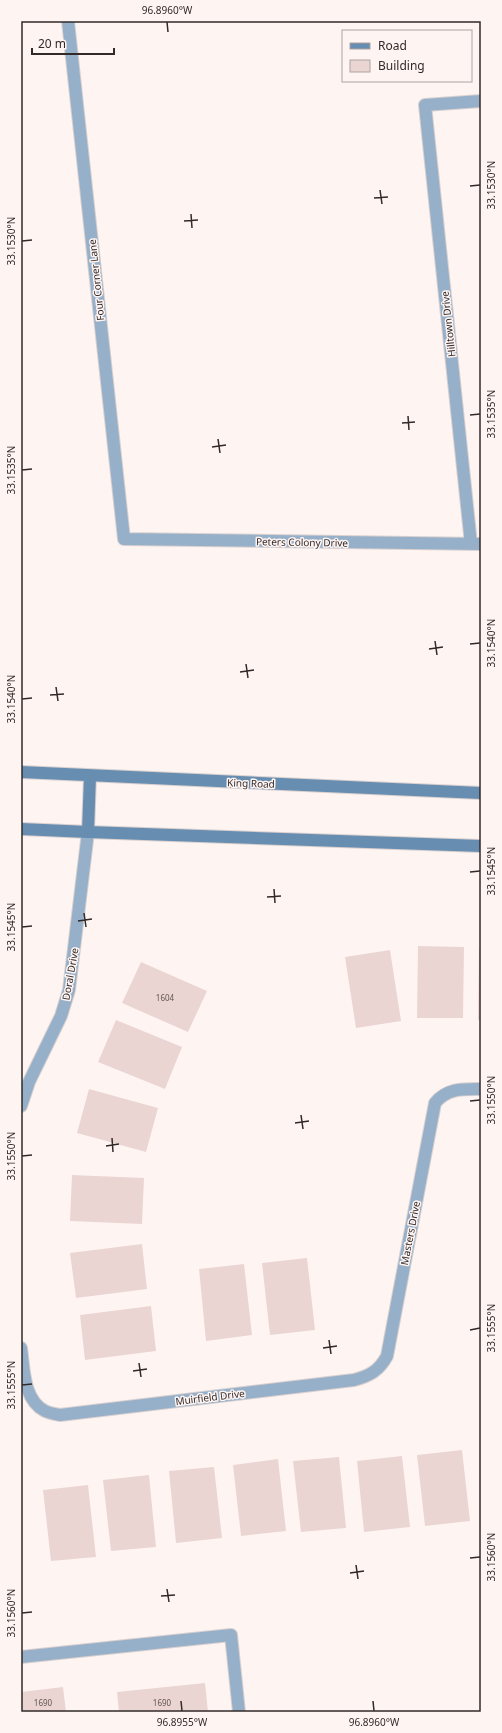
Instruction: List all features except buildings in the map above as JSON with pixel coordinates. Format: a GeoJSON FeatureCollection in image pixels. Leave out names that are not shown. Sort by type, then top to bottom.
{"type":"FeatureCollection","features":[{"type":"Feature","properties":{"kind":"street","name":"Four Corner Lane"},"geometry":{"type":"LineString","coordinates":[[68,21],[124,539]]}},
{"type":"Feature","properties":{"kind":"street","name":"Hilltown Drive"},"geometry":{"type":"LineString","coordinates":[[476,544],[425,105],[481,101]]}},
{"type":"Feature","properties":{"kind":"street","name":"Peters Colony Drive"},"geometry":{"type":"LineString","coordinates":[[124,539],[476,544]]}},
{"type":"Feature","properties":{"kind":"street","name":"King Road"},"geometry":{"type":"LineString","coordinates":[[21,772],[481,793]]}},
{"type":"Feature","properties":{"kind":"street"},"geometry":{"type":"LineString","coordinates":[[88,832],[90,776]]}},
{"type":"Feature","properties":{"kind":"street"},"geometry":{"type":"LineString","coordinates":[[21,829],[481,846]]}},
{"type":"Feature","properties":{"kind":"street","name":"Doral Drive"},"geometry":{"type":"LineString","coordinates":[[21,1106],[29,1082],[61,1016],[69,990],[88,832]]}},
{"type":"Feature","properties":{"kind":"street","name":"Masters Drive"},"geometry":{"type":"LineString","coordinates":[[375,1372],[382,1366],[387,1356],[435,1103],[445,1093],[460,1089],[481,1089]]}},
{"type":"Feature","properties":{"kind":"street","name":"Muirfield Drive"},"geometry":{"type":"LineString","coordinates":[[21,1348],[27,1387],[33,1401],[44,1411],[60,1415],[354,1380],[375,1372]]}},
{"type":"Feature","properties":{"kind":"street"},"geometry":{"type":"LineString","coordinates":[[21,1657],[231,1635],[239,1712]]}}]}
